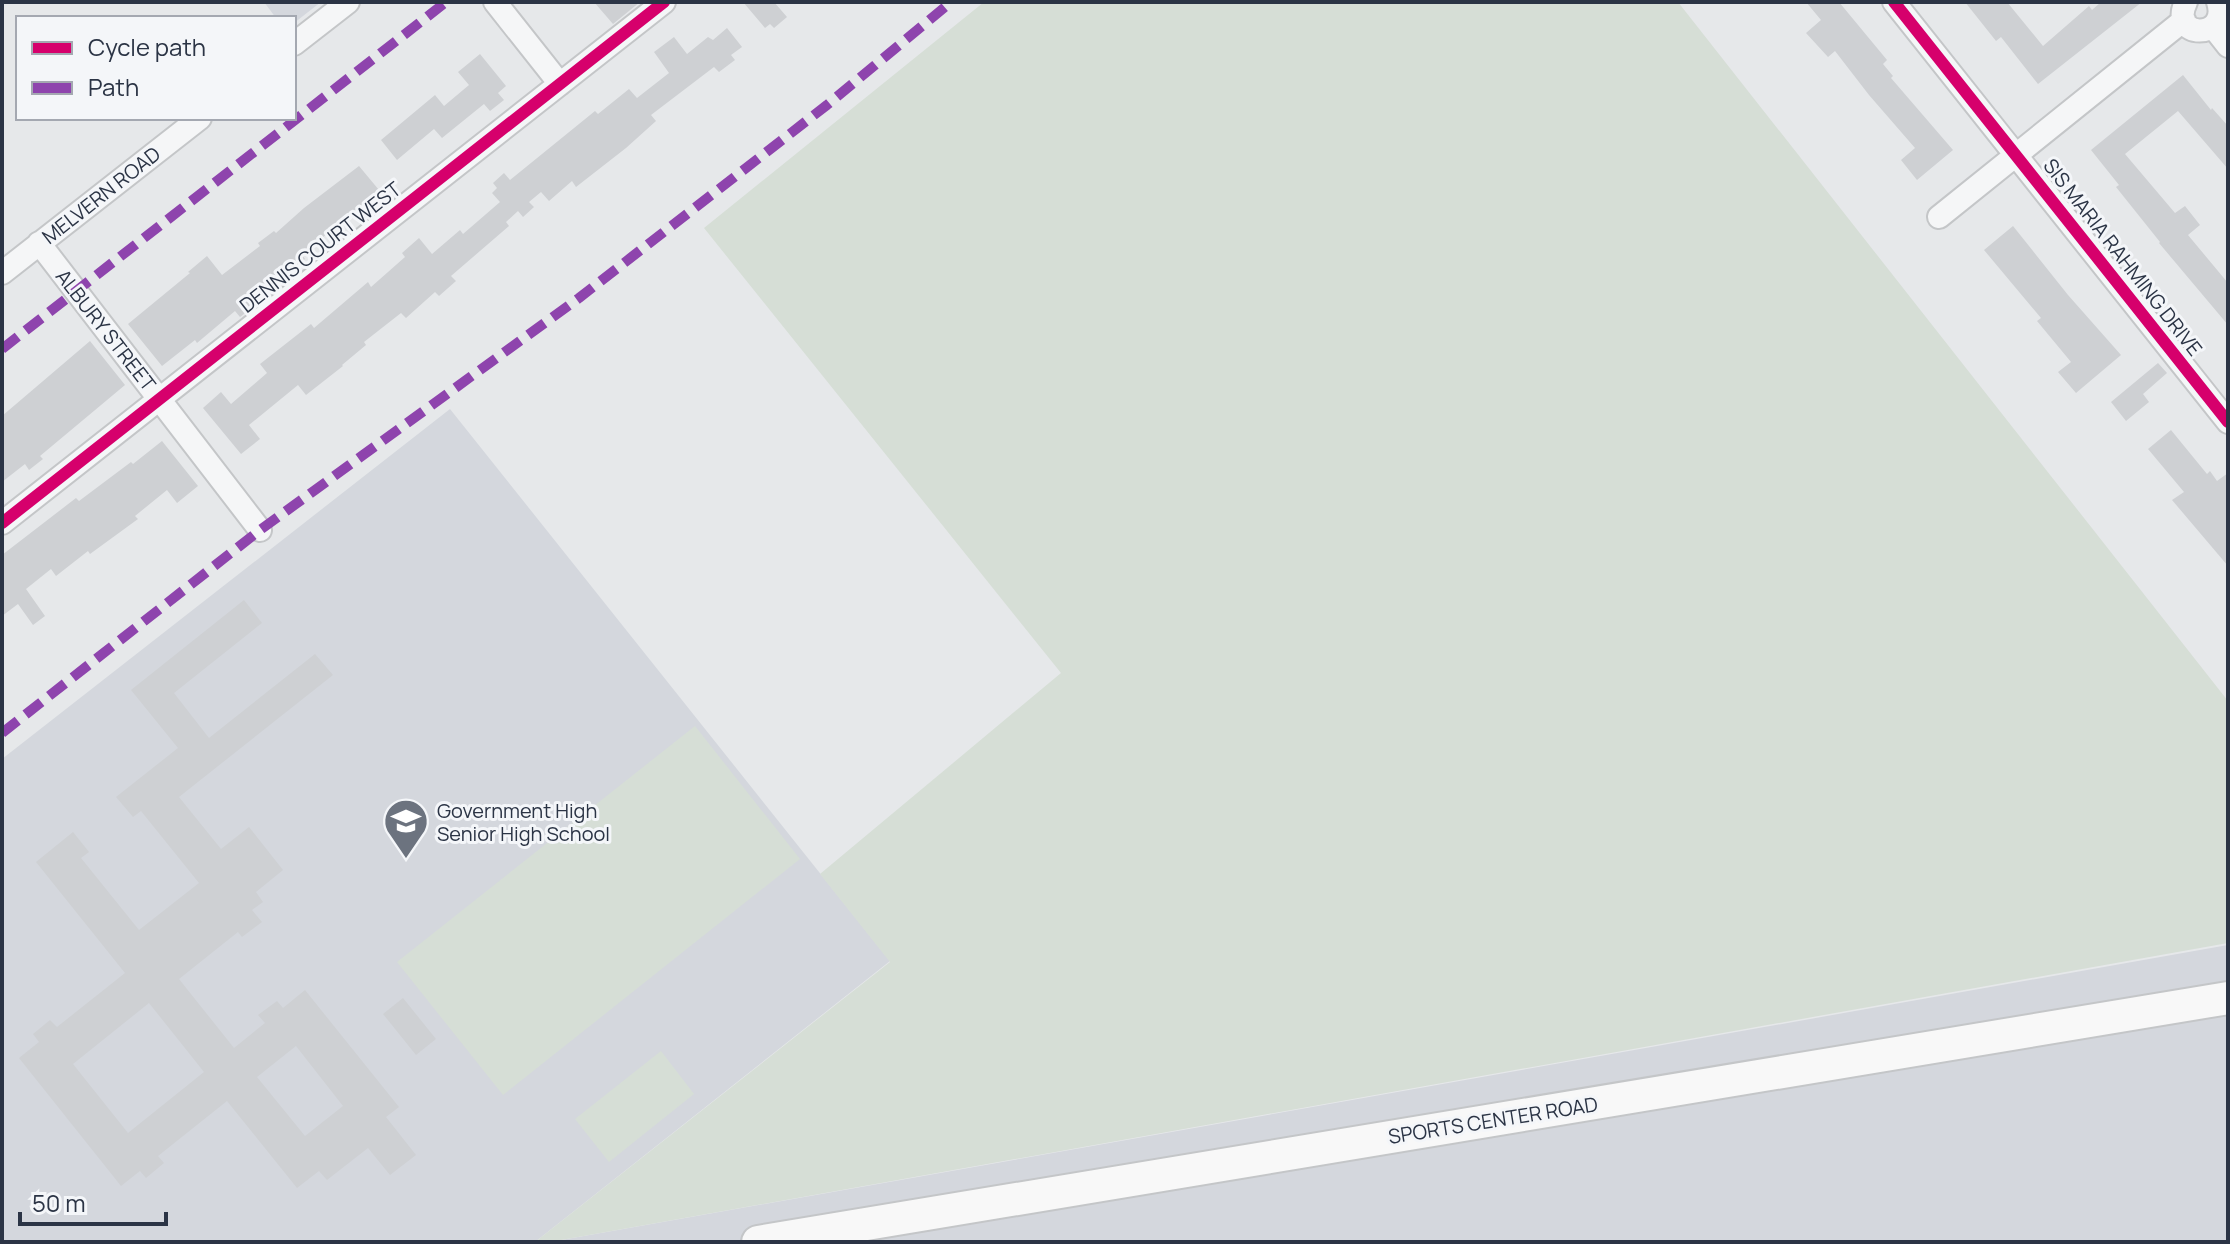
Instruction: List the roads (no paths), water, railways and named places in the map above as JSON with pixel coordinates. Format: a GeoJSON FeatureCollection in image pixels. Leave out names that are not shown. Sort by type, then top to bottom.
{"type":"FeatureCollection","features":[{"type":"Feature","properties":{"kind":"main road","name":"SPORTS CENTER ROAD"},"geometry":{"type":"LineString","coordinates":[[758,1242],[2228,998]]}},
{"type":"Feature","properties":{"kind":"street"},"geometry":{"type":"LineString","coordinates":[[296,42],[348,2]]}},
{"type":"Feature","properties":{"kind":"street"},"geometry":{"type":"LineString","coordinates":[[495,2],[560,84]]}},
{"type":"Feature","properties":{"kind":"street","name":"DENNIS COURT WEST"},"geometry":{"type":"LineString","coordinates":[[2,523],[664,2]]}},
{"type":"Feature","properties":{"kind":"street","name":"SIS MARIA RAHMING DRIVE"},"geometry":{"type":"LineString","coordinates":[[1894,2],[2228,422]]}},
{"type":"Feature","properties":{"kind":"street"},"geometry":{"type":"LineString","coordinates":[[1939,217],[2185,11],[2189,27],[2197,31],[2213,27],[2221,14],[2218,2]]}},
{"type":"Feature","properties":{"kind":"street"},"geometry":{"type":"LineString","coordinates":[[2213,27],[2228,46]]}},
{"type":"Feature","properties":{"kind":"street","name":"MELVERN ROAD"},"geometry":{"type":"LineString","coordinates":[[2,273],[197,120]]}},
{"type":"Feature","properties":{"kind":"street","name":"ALBURY STREET"},"geometry":{"type":"LineString","coordinates":[[39,243],[260,530]]}},
{"type":"Feature","properties":{"kind":"place","name":"Government High Senior High School"},"geometry":{"type":"Point","coordinates":[406,860]}}]}
